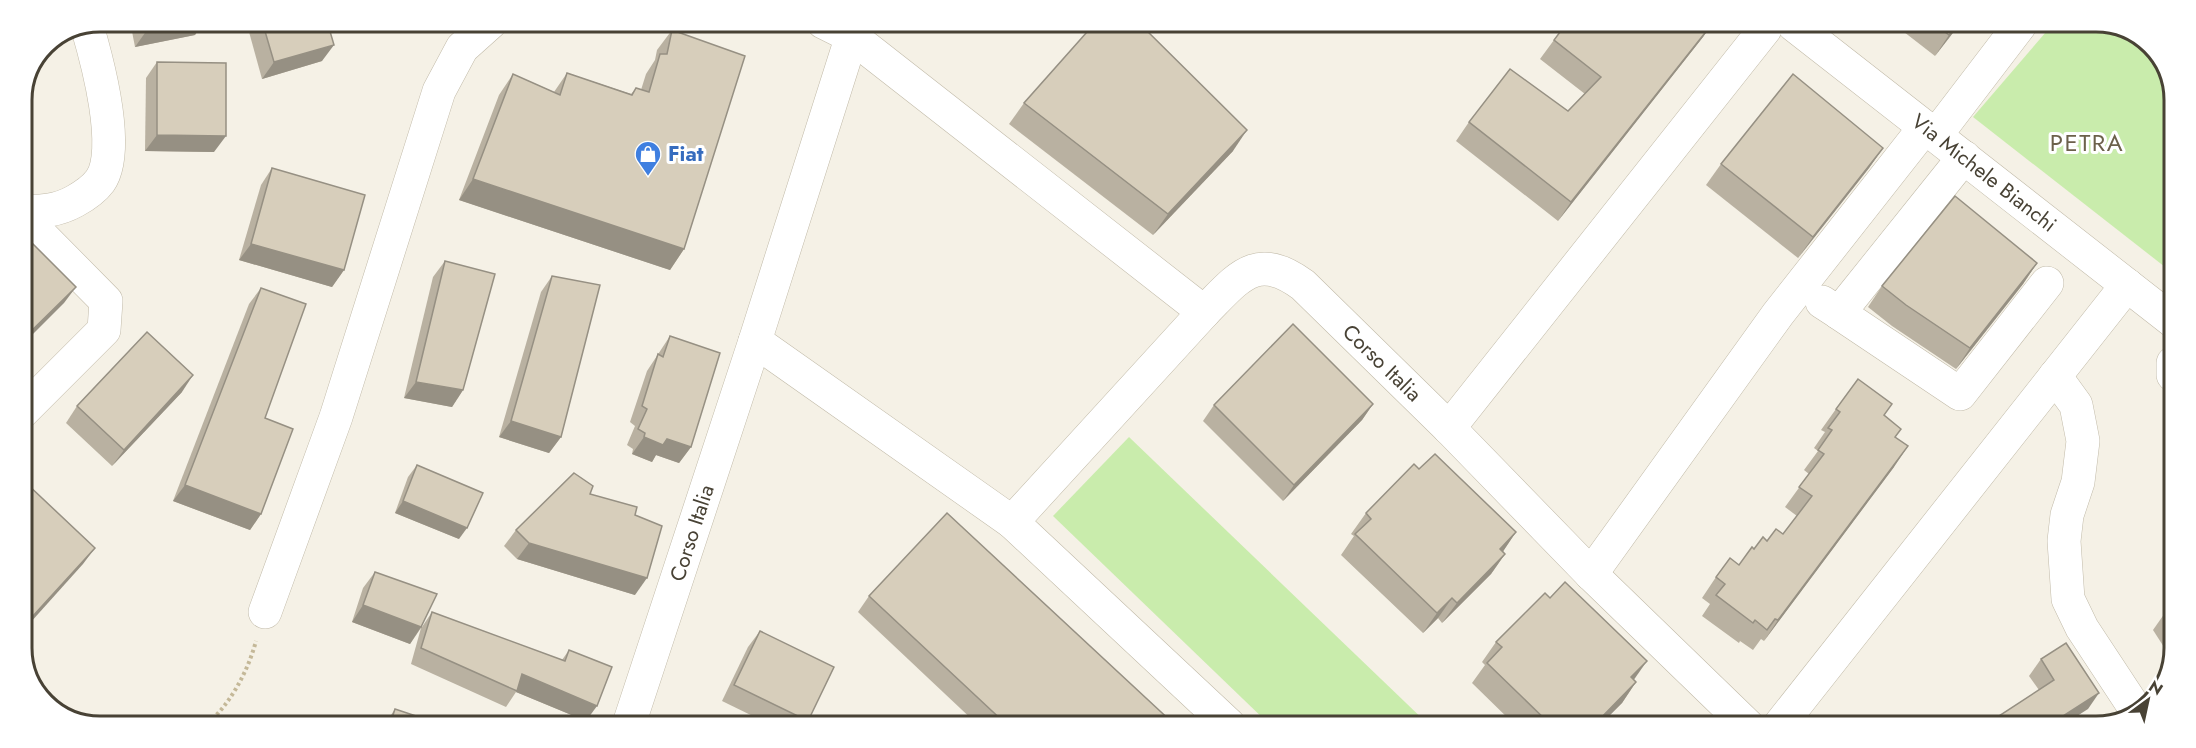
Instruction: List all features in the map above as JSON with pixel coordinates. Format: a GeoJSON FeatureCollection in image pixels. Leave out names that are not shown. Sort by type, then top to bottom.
{"type":"FeatureCollection","features":[{"type":"Feature","properties":{"kind":"street"},"geometry":{"type":"LineString","coordinates":[[265,612],[336,417],[439,91],[462,48],[480,32]]}},
{"type":"Feature","properties":{"kind":"street","name":"Corso Italia"},"geometry":{"type":"LineString","coordinates":[[632,716],[755,341],[853,32]]}},
{"type":"Feature","properties":{"kind":"street"},"geometry":{"type":"LineString","coordinates":[[858,32],[1204,312]]}},
{"type":"Feature","properties":{"kind":"street"},"geometry":{"type":"LineString","coordinates":[[1449,428],[1774,32]]}},
{"type":"Feature","properties":{"kind":"street","name":"Via Michele Bianchi"},"geometry":{"type":"LineString","coordinates":[[1788,32],[1930,131],[2164,314]]}},
{"type":"Feature","properties":{"kind":"street"},"geometry":{"type":"LineString","coordinates":[[1591,574],[1799,286],[2014,32]]}},
{"type":"Feature","properties":{"kind":"street"},"geometry":{"type":"LineString","coordinates":[[32,212],[64,207],[83,197],[101,180],[108,155],[109,132],[100,69],[89,33]]}},
{"type":"Feature","properties":{"kind":"street"},"geometry":{"type":"LineString","coordinates":[[1839,313],[1964,157]]}},
{"type":"Feature","properties":{"kind":"street"},"geometry":{"type":"LineString","coordinates":[[32,225],[106,302],[104,330],[32,402]]}},
{"type":"Feature","properties":{"kind":"street","name":"Corso Italia"},"geometry":{"type":"LineString","coordinates":[[1012,522],[1204,312],[1248,271],[1274,268],[1303,285],[1449,428],[1591,574],[1738,716]]}},
{"type":"Feature","properties":{"kind":"street"},"geometry":{"type":"LineString","coordinates":[[1799,286],[1960,394],[2047,283]]}},
{"type":"Feature","properties":{"kind":"street"},"geometry":{"type":"LineString","coordinates":[[1787,716],[2127,285]]}},
{"type":"Feature","properties":{"kind":"street"},"geometry":{"type":"LineString","coordinates":[[755,341],[1012,522],[1219,716]]}},
{"type":"Feature","properties":{"kind":"street"},"geometry":{"type":"LineString","coordinates":[[2055,376],[2076,405],[2083,441],[2078,482],[2067,515],[2064,541],[2068,599],[2082,628],[2133,705]]}},
{"type":"Feature","properties":{"kind":"path"},"geometry":{"type":"LineString","coordinates":[[216,716],[249,666],[265,612]]}},
{"type":"Feature","properties":{"kind":"green space"},"geometry":{"type":"Polygon","coordinates":[[[2046,32],[2109,33],[2134,43],[2150,58],[2161,78],[2163,87],[2164,266],[1973,117],[2046,32]]]}},
{"type":"Feature","properties":{"kind":"green space"},"geometry":{"type":"Polygon","coordinates":[[[1129,437],[1420,716],[1261,716],[1053,516],[1129,437]]]}},
{"type":"Feature","properties":{"kind":"building"},"geometry":{"type":"Polygon","coordinates":[[[265,32],[330,32],[334,45],[274,62],[265,32]]]}},
{"type":"Feature","properties":{"kind":"building"},"geometry":{"type":"Polygon","coordinates":[[[672,32],[678,32],[745,56],[684,249],[473,179],[513,74],[560,95],[567,73],[632,95],[636,88],[649,92],[660,54],[667,54],[672,32]]]}},
{"type":"Feature","properties":{"kind":"building"},"geometry":{"type":"Polygon","coordinates":[[[1087,32],[1148,32],[1247,130],[1168,214],[1024,103],[1087,32]]]}},
{"type":"Feature","properties":{"kind":"building"},"geometry":{"type":"Polygon","coordinates":[[[1560,32],[1706,32],[1571,202],[1469,122],[1510,69],[1568,111],[1601,77],[1554,40],[1560,32]]]}},
{"type":"Feature","properties":{"kind":"building"},"geometry":{"type":"Polygon","coordinates":[[[157,62],[226,63],[226,136],[157,135],[157,62]]]}},
{"type":"Feature","properties":{"kind":"building"},"geometry":{"type":"Polygon","coordinates":[[[1793,74],[1883,148],[1813,237],[1721,164],[1793,74]]]}},
{"type":"Feature","properties":{"kind":"building"},"geometry":{"type":"Polygon","coordinates":[[[272,168],[365,195],[344,270],[251,244],[272,168]]]}},
{"type":"Feature","properties":{"kind":"building"},"geometry":{"type":"Polygon","coordinates":[[[1955,196],[2037,263],[1970,348],[1882,286],[1955,196]]]}},
{"type":"Feature","properties":{"kind":"building"},"geometry":{"type":"Polygon","coordinates":[[[32,243],[76,287],[32,330],[32,243]]]}},
{"type":"Feature","properties":{"kind":"building"},"geometry":{"type":"Polygon","coordinates":[[[445,261],[495,274],[463,390],[416,382],[445,261]]]}},
{"type":"Feature","properties":{"kind":"building"},"geometry":{"type":"Polygon","coordinates":[[[552,276],[600,285],[561,437],[511,421],[552,276]]]}},
{"type":"Feature","properties":{"kind":"building"},"geometry":{"type":"Polygon","coordinates":[[[261,288],[306,304],[265,418],[293,429],[261,514],[185,485],[261,288]]]}},
{"type":"Feature","properties":{"kind":"building"},"geometry":{"type":"Polygon","coordinates":[[[1293,324],[1373,404],[1294,485],[1214,405],[1293,324]]]}},
{"type":"Feature","properties":{"kind":"building"},"geometry":{"type":"Polygon","coordinates":[[[147,332],[193,375],[124,450],[77,406],[147,332]]]}},
{"type":"Feature","properties":{"kind":"building"},"geometry":{"type":"Polygon","coordinates":[[[670,336],[720,353],[691,447],[667,439],[663,445],[644,437],[645,433],[638,429],[647,409],[642,406],[658,354],[663,357],[670,336]]]}},
{"type":"Feature","properties":{"kind":"building"},"geometry":{"type":"Polygon","coordinates":[[[1858,379],[1892,404],[1884,415],[1901,429],[1895,437],[1908,446],[1778,620],[1775,619],[1767,630],[1755,620],[1753,623],[1716,595],[1725,584],[1716,577],[1730,558],[1739,565],[1752,547],[1754,549],[1763,537],[1767,541],[1776,529],[1783,534],[1812,496],[1799,487],[1824,454],[1818,450],[1832,430],[1828,428],[1840,412],[1836,409],[1858,379]]]}},
{"type":"Feature","properties":{"kind":"building"},"geometry":{"type":"Polygon","coordinates":[[[1435,454],[1516,532],[1500,549],[1505,554],[1457,603],[1452,598],[1437,613],[1355,534],[1371,519],[1366,513],[1414,464],[1419,469],[1435,454]]]}},
{"type":"Feature","properties":{"kind":"building"},"geometry":{"type":"Polygon","coordinates":[[[417,465],[483,493],[467,528],[403,501],[417,465]]]}},
{"type":"Feature","properties":{"kind":"building"},"geometry":{"type":"Polygon","coordinates":[[[574,473],[593,486],[590,494],[637,507],[635,515],[662,526],[647,578],[529,543],[516,530],[574,473]]]}},
{"type":"Feature","properties":{"kind":"building"},"geometry":{"type":"Polygon","coordinates":[[[32,489],[95,548],[32,617],[32,489]]]}},
{"type":"Feature","properties":{"kind":"building"},"geometry":{"type":"Polygon","coordinates":[[[947,513],[1165,716],[997,716],[869,596],[947,513]]]}},
{"type":"Feature","properties":{"kind":"building"},"geometry":{"type":"Polygon","coordinates":[[[375,572],[437,594],[421,627],[363,605],[375,572]]]}},
{"type":"Feature","properties":{"kind":"building"},"geometry":{"type":"Polygon","coordinates":[[[1565,582],[1647,661],[1631,677],[1636,682],[1603,716],[1542,716],[1487,663],[1502,647],[1496,642],[1545,593],[1550,598],[1565,582]]]}},
{"type":"Feature","properties":{"kind":"building"},"geometry":{"type":"Polygon","coordinates":[[[432,612],[565,661],[569,650],[612,667],[597,706],[522,674],[517,691],[421,648],[432,612]]]}},
{"type":"Feature","properties":{"kind":"building"},"geometry":{"type":"Polygon","coordinates":[[[760,631],[834,667],[810,716],[798,716],[734,685],[760,631]]]}},
{"type":"Feature","properties":{"kind":"building"},"geometry":{"type":"Polygon","coordinates":[[[2066,643],[2099,693],[2063,716],[1999,716],[2054,680],[2041,659],[2066,643]]]}},
{"type":"Feature","properties":{"kind":"building"},"geometry":{"type":"Polygon","coordinates":[[[395,709],[416,716],[393,716],[395,709]]]}},
{"type":"Feature","properties":{"kind":"place","name":"Fiat"},"geometry":{"type":"Point","coordinates":[648,177]}},
{"type":"Feature","properties":{"kind":"district","name":"PETRA"},"geometry":{"type":"Point","coordinates":[2087,143]}}]}
